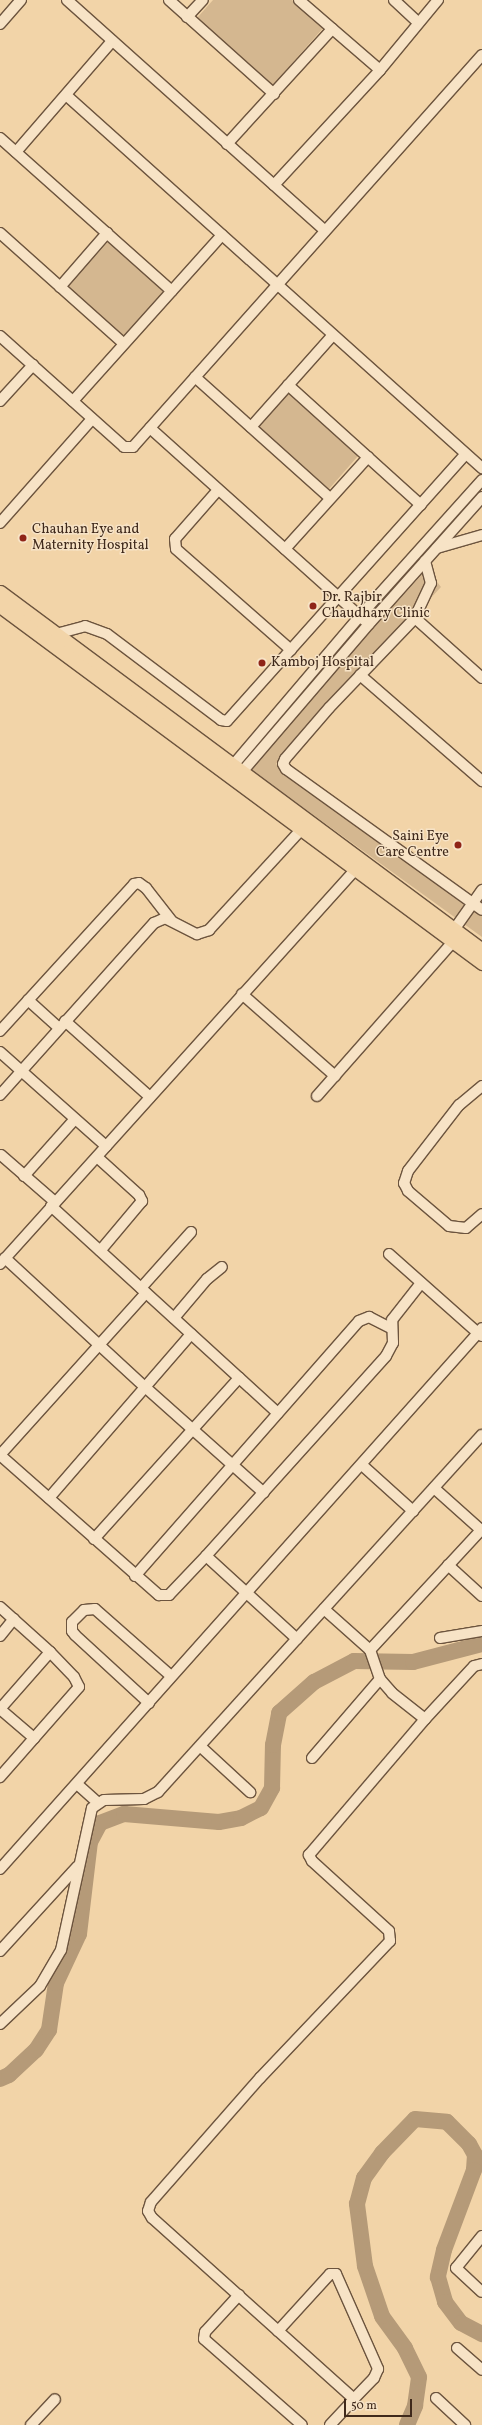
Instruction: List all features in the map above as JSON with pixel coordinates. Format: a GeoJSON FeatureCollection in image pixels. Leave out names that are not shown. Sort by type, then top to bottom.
{"type":"FeatureCollection","features":[{"type":"Feature","properties":{"kind":"main road"},"geometry":{"type":"LineString","coordinates":[[0,592],[451,936],[482,963]]}},
{"type":"Feature","properties":{"kind":"main road"},"geometry":{"type":"LineString","coordinates":[[0,606],[236,771],[302,829],[355,870],[451,936],[482,950]]}},
{"type":"Feature","properties":{"kind":"street"},"geometry":{"type":"LineString","coordinates":[[0,24],[21,0]]}},
{"type":"Feature","properties":{"kind":"street"},"geometry":{"type":"LineString","coordinates":[[67,0],[325,231]]}},
{"type":"Feature","properties":{"kind":"street"},"geometry":{"type":"LineString","coordinates":[[169,0],[274,94]]}},
{"type":"Feature","properties":{"kind":"street"},"geometry":{"type":"LineString","coordinates":[[188,17],[203,0]]}},
{"type":"Feature","properties":{"kind":"street"},"geometry":{"type":"LineString","coordinates":[[299,0],[380,70]]}},
{"type":"Feature","properties":{"kind":"street"},"geometry":{"type":"LineString","coordinates":[[394,0],[418,22]]}},
{"type":"Feature","properties":{"kind":"street"},"geometry":{"type":"LineString","coordinates":[[274,185],[380,70],[418,22],[438,0]]}},
{"type":"Feature","properties":{"kind":"street"},"geometry":{"type":"LineString","coordinates":[[227,144],[332,29]]}},
{"type":"Feature","properties":{"kind":"street"},"geometry":{"type":"LineString","coordinates":[[16,152],[112,41]]}},
{"type":"Feature","properties":{"kind":"street"},"geometry":{"type":"LineString","coordinates":[[0,336],[92,419],[124,447],[129,449],[150,428],[482,55]]}},
{"type":"Feature","properties":{"kind":"street"},"geometry":{"type":"LineString","coordinates":[[66,95],[482,468]]}},
{"type":"Feature","properties":{"kind":"street"},"geometry":{"type":"LineString","coordinates":[[0,138],[172,291]]}},
{"type":"Feature","properties":{"kind":"street"},"geometry":{"type":"LineString","coordinates":[[0,233],[124,344]]}},
{"type":"Feature","properties":{"kind":"street"},"geometry":{"type":"LineString","coordinates":[[60,287],[107,233]]}},
{"type":"Feature","properties":{"kind":"street"},"geometry":{"type":"LineString","coordinates":[[73,401],[222,235]]}},
{"type":"Feature","properties":{"kind":"street"},"geometry":{"type":"LineString","coordinates":[[251,427],[333,334]]}},
{"type":"Feature","properties":{"kind":"street"},"geometry":{"type":"LineString","coordinates":[[0,401],[33,365]]}},
{"type":"Feature","properties":{"kind":"street"},"geometry":{"type":"LineString","coordinates":[[195,377],[330,498]]}},
{"type":"Feature","properties":{"kind":"street"},"geometry":{"type":"LineString","coordinates":[[288,385],[421,505]]}},
{"type":"Feature","properties":{"kind":"street"},"geometry":{"type":"LineString","coordinates":[[0,523],[92,419]]}},
{"type":"Feature","properties":{"kind":"street"},"geometry":{"type":"LineString","coordinates":[[150,428],[368,624]]}},
{"type":"Feature","properties":{"kind":"street"},"geometry":{"type":"LineString","coordinates":[[56,634],[72,627],[97,628],[221,720],[227,721],[466,454]]}},
{"type":"Feature","properties":{"kind":"street"},"geometry":{"type":"LineString","coordinates":[[285,549],[368,457]]}},
{"type":"Feature","properties":{"kind":"street"},"geometry":{"type":"LineString","coordinates":[[236,771],[360,616],[482,480]]}},
{"type":"Feature","properties":{"kind":"street"},"geometry":{"type":"LineString","coordinates":[[218,490],[175,539],[176,549],[291,650]]}},
{"type":"Feature","properties":{"kind":"street"},"geometry":{"type":"LineString","coordinates":[[236,771],[482,497]]}},
{"type":"Feature","properties":{"kind":"street"},"geometry":{"type":"LineString","coordinates":[[437,548],[482,536]]}},
{"type":"Feature","properties":{"kind":"street"},"geometry":{"type":"LineString","coordinates":[[425,561],[431,583],[415,618],[360,675],[284,760],[283,764],[286,769],[482,910]]}},
{"type":"Feature","properties":{"kind":"street"},"geometry":{"type":"LineString","coordinates":[[415,618],[482,678]]}},
{"type":"Feature","properties":{"kind":"street"},"geometry":{"type":"LineString","coordinates":[[360,675],[482,781]]}},
{"type":"Feature","properties":{"kind":"street"},"geometry":{"type":"LineString","coordinates":[[0,1095],[154,922],[160,918],[171,920],[197,934],[209,930],[302,829]]}},
{"type":"Feature","properties":{"kind":"street"},"geometry":{"type":"LineString","coordinates":[[264,1493],[144,1388],[100,1346],[3,1261],[355,870]]}},
{"type":"Feature","properties":{"kind":"street"},"geometry":{"type":"LineString","coordinates":[[0,1031],[134,884],[146,888],[171,920]]}},
{"type":"Feature","properties":{"kind":"street"},"geometry":{"type":"LineString","coordinates":[[317,1096],[451,936],[471,902],[482,890]]}},
{"type":"Feature","properties":{"kind":"street"},"geometry":{"type":"LineString","coordinates":[[242,994],[335,1076]]}},
{"type":"Feature","properties":{"kind":"street"},"geometry":{"type":"LineString","coordinates":[[28,1000],[62,1024],[150,1097]]}},
{"type":"Feature","properties":{"kind":"street"},"geometry":{"type":"LineString","coordinates":[[0,1052],[106,1146]]}},
{"type":"Feature","properties":{"kind":"street"},"geometry":{"type":"LineString","coordinates":[[482,1086],[459,1105],[408,1170],[404,1183],[408,1191],[450,1226],[466,1228],[482,1214]]}},
{"type":"Feature","properties":{"kind":"street"},"geometry":{"type":"LineString","coordinates":[[24,1176],[75,1119]]}},
{"type":"Feature","properties":{"kind":"street"},"geometry":{"type":"LineString","coordinates":[[1,1155],[100,1251],[278,1413]]}},
{"type":"Feature","properties":{"kind":"street"},"geometry":{"type":"LineString","coordinates":[[97,1156],[139,1195],[142,1201],[100,1251]]}},
{"type":"Feature","properties":{"kind":"street"},"geometry":{"type":"LineString","coordinates":[[191,1232],[100,1346],[0,1455],[153,1592],[164,1597],[174,1590],[206,1556],[386,1356],[393,1344],[391,1328],[395,1313],[421,1283]]}},
{"type":"Feature","properties":{"kind":"street"},"geometry":{"type":"LineString","coordinates":[[0,1869],[246,1592],[481,1332],[421,1283],[389,1254]]}},
{"type":"Feature","properties":{"kind":"street"},"geometry":{"type":"LineString","coordinates":[[174,1318],[207,1279],[222,1267]]}},
{"type":"Feature","properties":{"kind":"street"},"geometry":{"type":"LineString","coordinates":[[135,1576],[359,1320],[369,1317],[391,1328]]}},
{"type":"Feature","properties":{"kind":"street"},"geometry":{"type":"LineString","coordinates":[[49,1498],[191,1334]]}},
{"type":"Feature","properties":{"kind":"street"},"geometry":{"type":"LineString","coordinates":[[94,1539],[239,1378]]}},
{"type":"Feature","properties":{"kind":"street"},"geometry":{"type":"LineString","coordinates":[[77,1784],[97,1802],[152,1797],[200,1747],[482,1435]]}},
{"type":"Feature","properties":{"kind":"street"},"geometry":{"type":"LineString","coordinates":[[362,1465],[413,1511]]}},
{"type":"Feature","properties":{"kind":"street"},"geometry":{"type":"LineString","coordinates":[[374,1657],[448,1565],[481,1529],[434,1488]]}},
{"type":"Feature","properties":{"kind":"street"},"geometry":{"type":"LineString","coordinates":[[206,1556],[298,1639]]}},
{"type":"Feature","properties":{"kind":"street"},"geometry":{"type":"LineString","coordinates":[[448,1565],[482,1596]]}},
{"type":"Feature","properties":{"kind":"street"},"geometry":{"type":"LineString","coordinates":[[0,1607],[50,1652],[74,1677],[78,1687],[0,1777]]}},
{"type":"Feature","properties":{"kind":"street"},"geometry":{"type":"LineString","coordinates":[[149,1703],[75,1635],[72,1631],[72,1622],[84,1610],[94,1609],[172,1676]]}},
{"type":"Feature","properties":{"kind":"street"},"geometry":{"type":"LineString","coordinates":[[324,1609],[374,1657],[380,1679],[392,1693],[425,1719]]}},
{"type":"Feature","properties":{"kind":"street"},"geometry":{"type":"LineString","coordinates":[[0,1636],[14,1619]]}},
{"type":"Feature","properties":{"kind":"street"},"geometry":{"type":"LineString","coordinates":[[440,1638],[482,1631]]}},
{"type":"Feature","properties":{"kind":"street"},"geometry":{"type":"LineString","coordinates":[[34,1738],[0,1709],[50,1652]]}},
{"type":"Feature","properties":{"kind":"street"},"geometry":{"type":"LineString","coordinates":[[354,2399],[152,2218],[148,2211],[149,2207],[260,2078],[390,1941],[389,1931],[312,1861],[309,1855],[425,1719],[474,1666],[482,1664]]}},
{"type":"Feature","properties":{"kind":"street"},"geometry":{"type":"LineString","coordinates":[[312,1758],[380,1679]]}},
{"type":"Feature","properties":{"kind":"street"},"geometry":{"type":"LineString","coordinates":[[200,1747],[250,1792]]}},
{"type":"Feature","properties":{"kind":"street"},"geometry":{"type":"LineString","coordinates":[[0,2024],[40,1986],[56,1961],[67,1933],[88,1816],[97,1802]]}},
{"type":"Feature","properties":{"kind":"street"},"geometry":{"type":"LineString","coordinates":[[0,1950],[78,1866]]}},
{"type":"Feature","properties":{"kind":"street"},"geometry":{"type":"LineString","coordinates":[[480,2241],[456,2268],[482,2292]]}},
{"type":"Feature","properties":{"kind":"street"},"geometry":{"type":"LineString","coordinates":[[278,2331],[330,2274],[336,2274],[378,2369],[374,2378],[330,2425]]}},
{"type":"Feature","properties":{"kind":"street"},"geometry":{"type":"LineString","coordinates":[[239,2295],[205,2332],[204,2340],[302,2425]]}},
{"type":"Feature","properties":{"kind":"street"},"geometry":{"type":"LineString","coordinates":[[457,2348],[482,2370]]}},
{"type":"Feature","properties":{"kind":"street"},"geometry":{"type":"LineString","coordinates":[[436,2398],[465,2425]]}},
{"type":"Feature","properties":{"kind":"street"},"geometry":{"type":"LineString","coordinates":[[31,2425],[55,2399]]}},
{"type":"Feature","properties":{"kind":"shaded area"},"geometry":{"type":"Polygon","coordinates":[[[213,0],[292,0],[323,28],[273,85],[197,18],[213,0]]]}},
{"type":"Feature","properties":{"kind":"shaded area"},"geometry":{"type":"Polygon","coordinates":[[[108,242],[164,291],[124,336],[68,286],[108,242]]]}},
{"type":"Feature","properties":{"kind":"shaded area"},"geometry":{"type":"Polygon","coordinates":[[[288,393],[358,456],[329,489],[258,426],[288,393]]]}},
{"type":"Feature","properties":{"kind":"shaded area"},"geometry":{"type":"Polygon","coordinates":[[[427,569],[441,587],[276,764],[482,916],[482,937],[247,767],[427,569]]]}},
{"type":"Feature","properties":{"kind":"waterway"},"geometry":{"type":"LineString","coordinates":[[0,2079],[9,2075],[36,2050],[49,2030],[56,1983],[79,1934],[90,1842],[100,1823],[124,1814],[219,1822],[241,1818],[261,1808],[272,1788],[273,1745],[279,1713],[314,1682],[354,1661],[413,1662],[482,1644]]}},
{"type":"Feature","properties":{"kind":"waterway"},"geometry":{"type":"LineString","coordinates":[[407,2425],[415,2406],[419,2377],[405,2348],[382,2316],[365,2266],[357,2204],[364,2178],[382,2153],[415,2119],[447,2122],[469,2144],[475,2155],[474,2170],[444,2250],[438,2277],[445,2302],[461,2323],[482,2334]]}},
{"type":"Feature","properties":{"kind":"place","name":"Chauhan Eye and Maternity Hospital"},"geometry":{"type":"Point","coordinates":[23,538]}},
{"type":"Feature","properties":{"kind":"place","name":"Dr. Rajbir Chaudhary Clinic"},"geometry":{"type":"Point","coordinates":[313,606]}},
{"type":"Feature","properties":{"kind":"place","name":"Kamboj Hospital"},"geometry":{"type":"Point","coordinates":[262,663]}},
{"type":"Feature","properties":{"kind":"place","name":"Saini Eye Care Centre"},"geometry":{"type":"Point","coordinates":[458,845]}}]}
